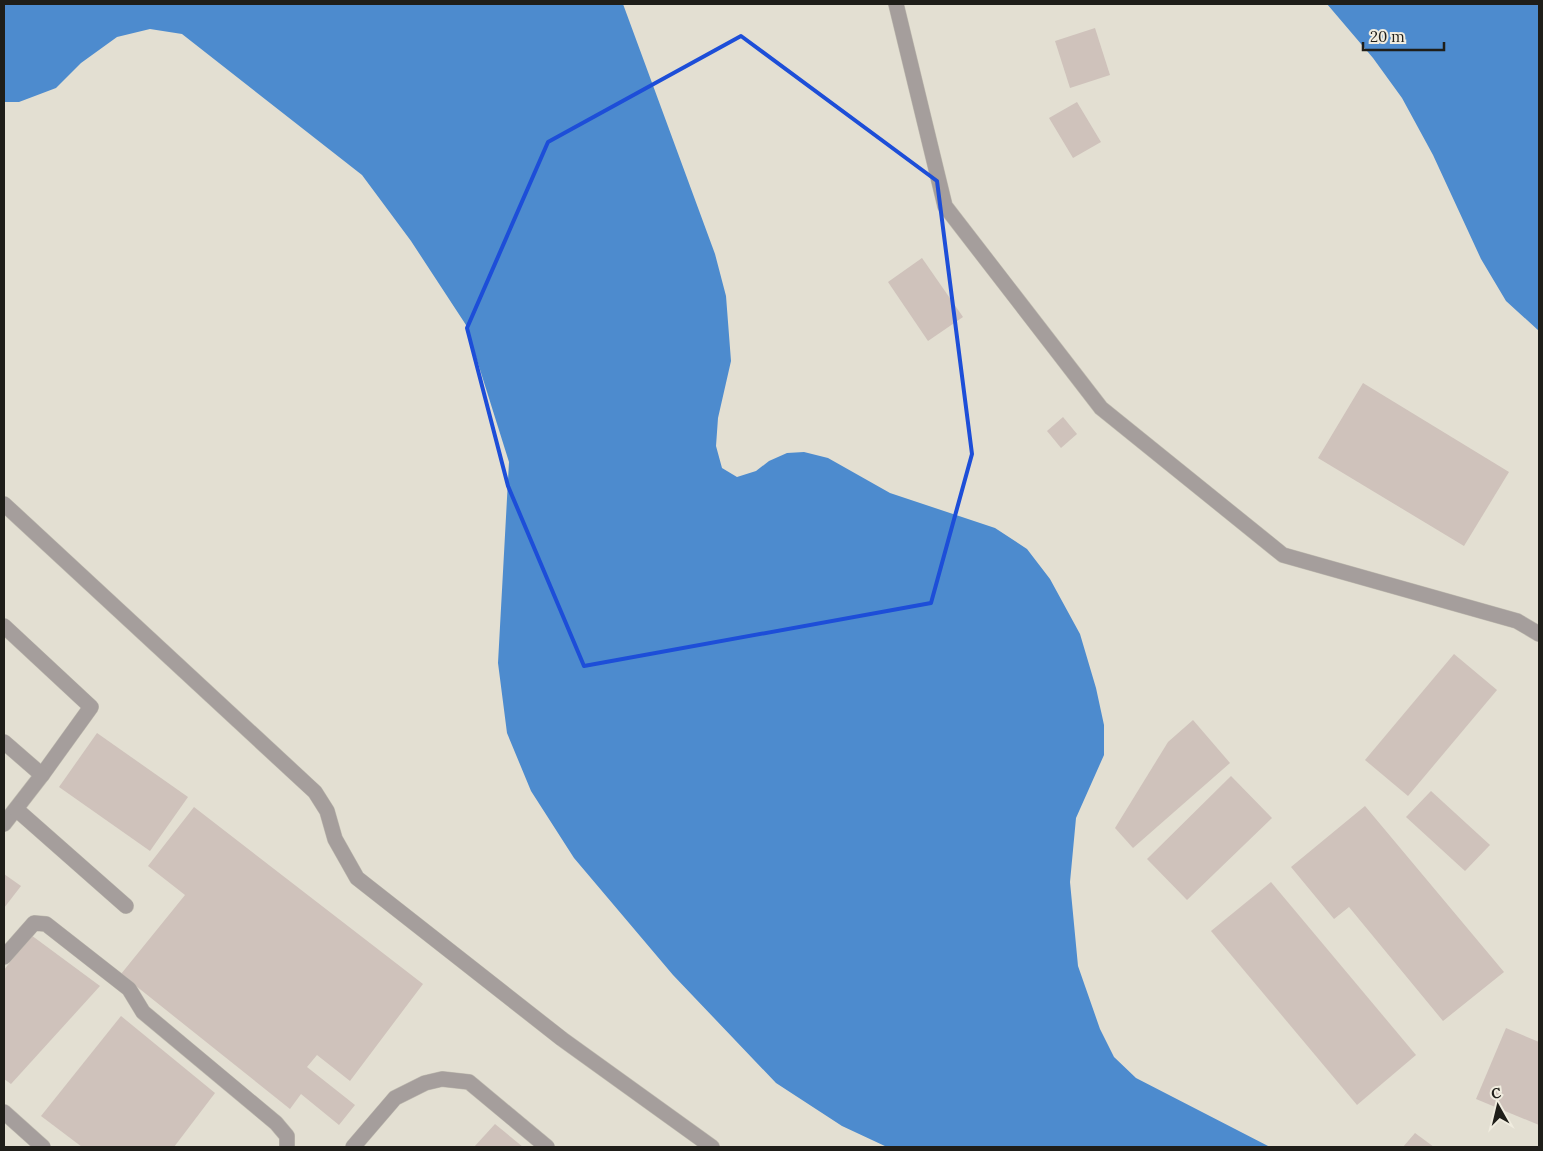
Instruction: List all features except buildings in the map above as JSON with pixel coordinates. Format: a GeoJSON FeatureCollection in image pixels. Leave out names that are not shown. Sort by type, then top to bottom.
{"type":"FeatureCollection","features":[{"type":"Feature","properties":{"kind":"lane"},"geometry":{"type":"LineString","coordinates":[[896,4],[945,206],[1101,408],[1283,555],[1516,621],[1539,634]]}},
{"type":"Feature","properties":{"kind":"lane"},"geometry":{"type":"LineString","coordinates":[[4,504],[315,792],[327,811],[334,838],[357,878],[562,1039],[712,1147]]}},
{"type":"Feature","properties":{"kind":"lane"},"geometry":{"type":"LineString","coordinates":[[4,626],[90,707],[4,824]]}},
{"type":"Feature","properties":{"kind":"lane"},"geometry":{"type":"LineString","coordinates":[[4,742],[42,774]]}},
{"type":"Feature","properties":{"kind":"lane"},"geometry":{"type":"LineString","coordinates":[[16,809],[126,906]]}},
{"type":"Feature","properties":{"kind":"lane"},"geometry":{"type":"LineString","coordinates":[[4,957],[34,923],[46,924],[129,989],[143,1012],[276,1123],[287,1136],[287,1147]]}},
{"type":"Feature","properties":{"kind":"lane"},"geometry":{"type":"LineString","coordinates":[[353,1147],[395,1098],[425,1084],[442,1079],[469,1082],[547,1147]]}},
{"type":"Feature","properties":{"kind":"lane"},"geometry":{"type":"LineString","coordinates":[[4,1112],[43,1147]]}},
{"type":"Feature","properties":{"kind":"highlighted area"},"geometry":{"type":"Polygon","coordinates":[[[741,36],[937,181],[972,454],[931,603],[584,666],[508,486],[467,328],[548,142],[741,36]]]}},
{"type":"Feature","properties":{"kind":"water"},"geometry":{"type":"Polygon","coordinates":[[[4,4],[623,4],[715,254],[726,296],[731,361],[718,418],[716,446],[722,468],[737,477],[756,471],[769,461],[787,453],[804,452],[828,458],[890,493],[995,528],[1027,549],[1050,579],[1080,634],[1096,688],[1104,725],[1104,755],[1076,818],[1070,882],[1078,966],[1100,1029],[1114,1057],[1136,1078],[1270,1147],[887,1147],[842,1126],[776,1083],[673,975],[574,858],[531,791],[507,733],[498,663],[509,462],[466,325],[411,241],[362,175],[182,34],[150,29],[117,37],[81,63],[56,88],[19,102],[4,102],[4,4]]]}},
{"type":"Feature","properties":{"kind":"water"},"geometry":{"type":"Polygon","coordinates":[[[1327,4],[1539,4],[1539,331],[1506,301],[1481,259],[1433,155],[1402,98],[1373,58],[1327,4]]]}}]}
